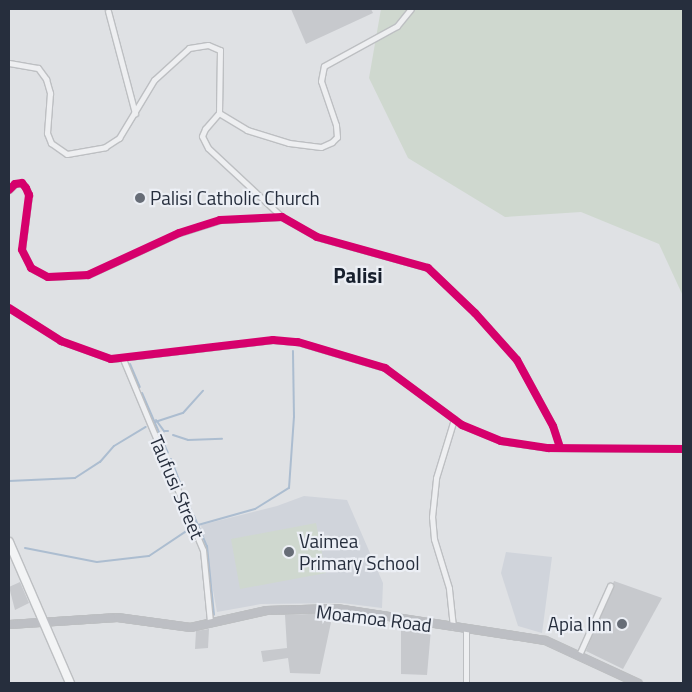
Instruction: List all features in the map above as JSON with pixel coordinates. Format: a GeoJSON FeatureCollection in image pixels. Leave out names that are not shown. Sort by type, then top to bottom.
{"type":"FeatureCollection","features":[{"type":"Feature","properties":{"kind":"main road"},"geometry":{"type":"LineString","coordinates":[[9,542],[70,683]]}},
{"type":"Feature","properties":{"kind":"street"},"geometry":{"type":"LineString","coordinates":[[219,113],[246,130],[289,143],[321,147],[332,142],[337,137],[336,125],[321,81],[324,66],[397,26],[411,9]]}},
{"type":"Feature","properties":{"kind":"street"},"geometry":{"type":"LineString","coordinates":[[108,11],[135,114]]}},
{"type":"Feature","properties":{"kind":"street"},"geometry":{"type":"LineString","coordinates":[[9,63],[38,68],[46,79],[50,93],[48,133],[51,143],[66,154],[105,147],[119,138],[166,66],[189,48],[208,45],[220,50],[219,113],[204,128],[204,142],[282,217],[316,237],[428,268],[475,312],[517,360],[553,426],[560,448]]}},
{"type":"Feature","properties":{"kind":"street"},"geometry":{"type":"LineString","coordinates":[[9,190],[22,183],[29,195],[22,241],[24,259],[31,268],[61,278],[88,276],[201,225],[282,217]]}},
{"type":"Feature","properties":{"kind":"street"},"geometry":{"type":"LineString","coordinates":[[9,308],[61,341],[111,359],[273,340],[298,342],[385,368],[454,419],[501,441],[560,448],[683,449]]}},
{"type":"Feature","properties":{"kind":"street","name":"Taufusi Street"},"geometry":{"type":"LineString","coordinates":[[123,359],[202,550],[210,622]]}},
{"type":"Feature","properties":{"kind":"street"},"geometry":{"type":"LineString","coordinates":[[454,419],[447,432],[436,478],[432,517],[434,539],[449,588],[454,628]]}},
{"type":"Feature","properties":{"kind":"street"},"geometry":{"type":"LineString","coordinates":[[579,655],[610,586]]}},
{"type":"Feature","properties":{"kind":"street","name":"Moamoa Road"},"geometry":{"type":"LineString","coordinates":[[9,624],[43,619],[117,616],[190,627],[266,610],[336,608],[454,628],[466,628],[545,640],[638,683]]}},
{"type":"Feature","properties":{"kind":"street"},"geometry":{"type":"LineString","coordinates":[[466,628],[466,683]]}},
{"type":"Feature","properties":{"kind":"shaded area"},"geometry":{"type":"Polygon","coordinates":[[[381,9],[683,9],[683,296],[659,244],[581,212],[505,217],[408,158],[369,78],[381,9]]]}},
{"type":"Feature","properties":{"kind":"shaded area","name":"Vaimea Primary School"},"geometry":{"type":"Polygon","coordinates":[[[304,496],[347,500],[383,583],[382,608],[342,603],[261,604],[217,612],[201,525],[277,506],[304,496]]]}},
{"type":"Feature","properties":{"kind":"shaded area"},"geometry":{"type":"Polygon","coordinates":[[[316,523],[326,573],[240,589],[231,539],[316,523]]]}},
{"type":"Feature","properties":{"kind":"shaded area"},"geometry":{"type":"Polygon","coordinates":[[[506,552],[552,557],[542,633],[518,626],[501,573],[506,552]]]}},
{"type":"Feature","properties":{"kind":"building"},"geometry":{"type":"Polygon","coordinates":[[[291,9],[371,9],[373,13],[306,44],[291,9]]]}},
{"type":"Feature","properties":{"kind":"building","name":"Apia Inn"},"geometry":{"type":"Polygon","coordinates":[[[614,581],[662,598],[623,669],[586,651],[614,581]]]}},
{"type":"Feature","properties":{"kind":"building"},"geometry":{"type":"Polygon","coordinates":[[[20,582],[29,603],[15,610],[9,587],[20,582]]]}},
{"type":"Feature","properties":{"kind":"building"},"geometry":{"type":"Polygon","coordinates":[[[333,613],[320,674],[290,673],[288,658],[263,662],[261,651],[287,648],[285,615],[333,613]]]}},
{"type":"Feature","properties":{"kind":"building"},"geometry":{"type":"Polygon","coordinates":[[[401,624],[431,629],[427,675],[401,674],[401,624]]]}},
{"type":"Feature","properties":{"kind":"building"},"geometry":{"type":"Polygon","coordinates":[[[209,629],[208,648],[195,649],[196,631],[209,629]]]}},
{"type":"Feature","properties":{"kind":"waterway"},"geometry":{"type":"LineString","coordinates":[[198,525],[255,509],[289,488],[294,417],[293,351]]}},
{"type":"Feature","properties":{"kind":"waterway"},"geometry":{"type":"LineString","coordinates":[[130,364],[140,387]]}},
{"type":"Feature","properties":{"kind":"waterway"},"geometry":{"type":"LineString","coordinates":[[155,422],[183,413],[203,391]]}},
{"type":"Feature","properties":{"kind":"waterway"},"geometry":{"type":"LineString","coordinates":[[142,393],[168,453]]}},
{"type":"Feature","properties":{"kind":"waterway"},"geometry":{"type":"LineString","coordinates":[[156,420],[164,431],[168,431]]}},
{"type":"Feature","properties":{"kind":"waterway"},"geometry":{"type":"LineString","coordinates":[[9,481],[75,478],[100,462],[114,446],[146,427]]}},
{"type":"Feature","properties":{"kind":"waterway"},"geometry":{"type":"LineString","coordinates":[[173,435],[188,440],[222,439]]}},
{"type":"Feature","properties":{"kind":"waterway"},"geometry":{"type":"LineString","coordinates":[[171,459],[182,487]]}},
{"type":"Feature","properties":{"kind":"waterway"},"geometry":{"type":"LineString","coordinates":[[184,493],[191,510]]}},
{"type":"Feature","properties":{"kind":"waterway"},"geometry":{"type":"LineString","coordinates":[[194,516],[207,546],[214,615]]}},
{"type":"Feature","properties":{"kind":"waterway"},"geometry":{"type":"LineString","coordinates":[[25,548],[97,562],[149,556],[188,530]]}},
{"type":"Feature","properties":{"kind":"cycle path"},"geometry":{"type":"LineString","coordinates":[[9,190],[15,184],[22,183],[26,188],[29,195],[22,250],[31,268],[48,277],[88,275],[179,233],[220,220],[282,217],[317,237],[428,268],[475,313],[517,360],[553,426],[560,448]]}},
{"type":"Feature","properties":{"kind":"cycle path"},"geometry":{"type":"LineString","coordinates":[[9,308],[61,341],[111,359],[273,340],[298,342],[385,368],[462,425],[501,441],[548,448],[683,449]]}},
{"type":"Feature","properties":{"kind":"place","name":"Palisi Catholic Church"},"geometry":{"type":"Point","coordinates":[140,198]}},
{"type":"Feature","properties":{"kind":"place","name":"Vaimea Primary School"},"geometry":{"type":"Point","coordinates":[289,552]}},
{"type":"Feature","properties":{"kind":"place","name":"Apia Inn"},"geometry":{"type":"Point","coordinates":[622,624]}},
{"type":"Feature","properties":{"kind":"district","name":"Palisi"},"geometry":{"type":"Point","coordinates":[358,275]}}]}
